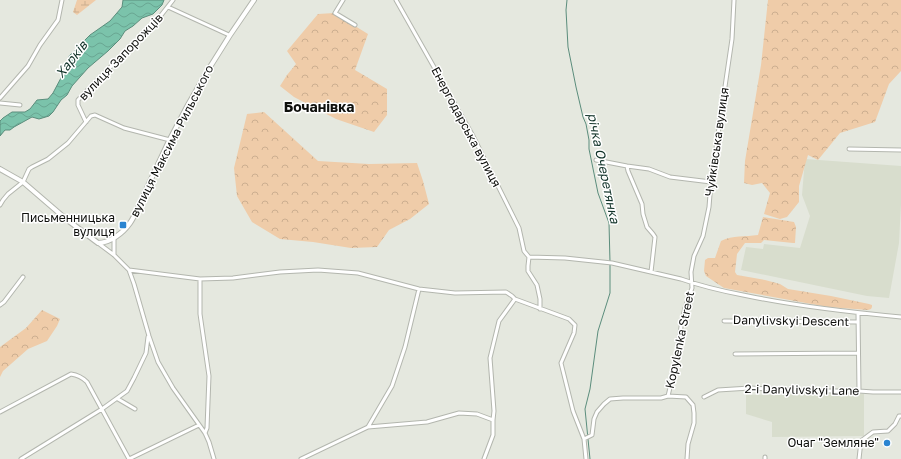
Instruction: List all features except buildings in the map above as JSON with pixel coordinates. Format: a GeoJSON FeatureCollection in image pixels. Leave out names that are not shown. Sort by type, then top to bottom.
{"type":"FeatureCollection","features":[{"type":"Feature","properties":{"kind":"main road","name":"вулиця Максима Рильського"},"geometry":{"type":"LineString","coordinates":[[98,243],[114,238],[130,224],[191,99],[229,35],[254,0]]}},
{"type":"Feature","properties":{"kind":"main road"},"geometry":{"type":"LineString","coordinates":[[0,169],[23,182],[66,220],[98,243]]}},
{"type":"Feature","properties":{"kind":"street"},"geometry":{"type":"LineString","coordinates":[[0,98],[28,66],[40,45],[58,20],[62,0]]}},
{"type":"Feature","properties":{"kind":"street","name":"вулиця Запорожців"},"geometry":{"type":"LineString","coordinates":[[86,122],[78,105],[78,100],[151,28],[173,0]]}},
{"type":"Feature","properties":{"kind":"street"},"geometry":{"type":"LineString","coordinates":[[343,0],[335,13],[355,25]]}},
{"type":"Feature","properties":{"kind":"street","name":"Енергодарська вулиця"},"geometry":{"type":"LineString","coordinates":[[396,0],[473,136],[519,228],[524,251],[529,258],[528,271],[537,285],[540,299],[540,309]]}},
{"type":"Feature","properties":{"kind":"street","name":"Чуйківська вулиця"},"geometry":{"type":"LineString","coordinates":[[691,283],[691,272],[694,256],[703,236],[709,207],[711,182],[732,39],[734,0]]}},
{"type":"Feature","properties":{"kind":"street"},"geometry":{"type":"LineString","coordinates":[[168,7],[229,35]]}},
{"type":"Feature","properties":{"kind":"street"},"geometry":{"type":"LineString","coordinates":[[0,103],[20,105]]}},
{"type":"Feature","properties":{"kind":"street"},"geometry":{"type":"LineString","coordinates":[[0,205],[8,194],[23,182],[29,169],[48,160],[68,143],[91,116],[95,115],[124,128],[170,140]]}},
{"type":"Feature","properties":{"kind":"street"},"geometry":{"type":"LineString","coordinates":[[849,149],[901,150]]}},
{"type":"Feature","properties":{"kind":"street"},"geometry":{"type":"LineString","coordinates":[[596,160],[649,169],[670,176],[711,182]]}},
{"type":"Feature","properties":{"kind":"street"},"geometry":{"type":"LineString","coordinates":[[627,166],[642,204],[647,227],[655,238],[651,272]]}},
{"type":"Feature","properties":{"kind":"street"},"geometry":{"type":"LineString","coordinates":[[114,238],[114,255]]}},
{"type":"Feature","properties":{"kind":"street"},"geometry":{"type":"LineString","coordinates":[[98,243],[114,255],[129,270],[158,362],[205,433],[214,459]]}},
{"type":"Feature","properties":{"kind":"street"},"geometry":{"type":"LineString","coordinates":[[529,258],[565,258],[607,262],[681,279],[691,283],[774,301],[858,313],[901,317]]}},
{"type":"Feature","properties":{"kind":"street"},"geometry":{"type":"LineString","coordinates":[[129,270],[200,279],[233,278],[280,272],[318,270],[358,273],[419,289],[455,293],[506,292],[515,300],[569,319],[575,325],[574,333],[561,363],[573,411],[584,439],[586,459]]}},
{"type":"Feature","properties":{"kind":"street"},"geometry":{"type":"LineString","coordinates":[[0,305],[23,277]]}},
{"type":"Feature","properties":{"kind":"street"},"geometry":{"type":"LineString","coordinates":[[200,279],[200,314],[209,376],[207,428],[205,433]]}},
{"type":"Feature","properties":{"kind":"street","name":"Kopylenka Street"},"geometry":{"type":"LineString","coordinates":[[687,459],[688,444],[694,423],[693,405],[686,397],[668,396],[675,367],[682,320],[691,291],[691,283]]}},
{"type":"Feature","properties":{"kind":"street"},"geometry":{"type":"LineString","coordinates":[[368,427],[392,386],[405,347],[419,289]]}},
{"type":"Feature","properties":{"kind":"street"},"geometry":{"type":"LineString","coordinates":[[484,459],[493,435],[494,411],[490,358],[499,321],[515,300]]}},
{"type":"Feature","properties":{"kind":"street"},"geometry":{"type":"LineString","coordinates":[[858,313],[859,391]]}},
{"type":"Feature","properties":{"kind":"street","name":"Danylivskyi Descent"},"geometry":{"type":"LineString","coordinates":[[724,320],[858,322]]}},
{"type":"Feature","properties":{"kind":"street"},"geometry":{"type":"LineString","coordinates":[[21,459],[127,392],[146,353],[149,336]]}},
{"type":"Feature","properties":{"kind":"street"},"geometry":{"type":"LineString","coordinates":[[735,354],[858,353]]}},
{"type":"Feature","properties":{"kind":"street"},"geometry":{"type":"LineString","coordinates":[[0,412],[71,374],[77,375],[87,382],[129,459],[134,458],[199,425]]}},
{"type":"Feature","properties":{"kind":"street","name":"2-i Danylivskyi Lane"},"geometry":{"type":"LineString","coordinates":[[704,397],[718,390],[750,388],[812,391],[901,392]]}},
{"type":"Feature","properties":{"kind":"street"},"geometry":{"type":"LineString","coordinates":[[584,439],[592,436],[594,419],[597,412],[610,399],[662,398],[668,396]]}},
{"type":"Feature","properties":{"kind":"street"},"geometry":{"type":"LineString","coordinates":[[118,399],[135,409]]}},
{"type":"Feature","properties":{"kind":"street"},"geometry":{"type":"LineString","coordinates":[[301,459],[368,427],[426,422],[459,413],[477,414],[493,420]]}},
{"type":"Feature","properties":{"kind":"street"},"geometry":{"type":"LineString","coordinates":[[859,459],[861,441],[873,432],[888,431],[895,424],[899,416],[901,416]]}},
{"type":"Feature","properties":{"kind":"shaded area"},"geometry":{"type":"Polygon","coordinates":[[[805,159],[901,166],[899,243],[889,298],[867,296],[741,270],[746,247],[763,249],[764,244],[800,248],[810,216],[802,195],[805,159]]]}},
{"type":"Feature","properties":{"kind":"shaded area"},"geometry":{"type":"Polygon","coordinates":[[[864,394],[864,436],[772,437],[772,422],[746,414],[746,395],[864,394]]]}},
{"type":"Feature","properties":{"kind":"green space"},"geometry":{"type":"Polygon","coordinates":[[[77,0],[96,0],[77,15],[73,12],[77,0]]]}},
{"type":"Feature","properties":{"kind":"green space"},"geometry":{"type":"Polygon","coordinates":[[[768,0],[901,0],[901,71],[889,84],[875,122],[840,133],[818,160],[808,155],[799,186],[799,202],[787,217],[780,219],[764,214],[770,193],[762,183],[752,185],[744,183],[745,161],[761,65],[768,0]]]}},
{"type":"Feature","properties":{"kind":"green space"},"geometry":{"type":"Polygon","coordinates":[[[334,13],[368,34],[355,70],[387,89],[387,115],[374,132],[336,119],[294,97],[280,86],[296,64],[287,51],[318,14],[334,13]]]}},
{"type":"Feature","properties":{"kind":"green space"},"geometry":{"type":"Polygon","coordinates":[[[264,112],[318,161],[369,164],[417,163],[429,204],[410,219],[389,230],[377,247],[351,248],[280,239],[252,222],[237,196],[234,168],[247,114],[264,112]]]}},
{"type":"Feature","properties":{"kind":"green space"},"geometry":{"type":"Polygon","coordinates":[[[763,217],[794,222],[796,227],[795,243],[764,240],[761,243],[745,243],[737,254],[735,272],[737,275],[780,284],[788,289],[869,304],[872,305],[871,309],[828,307],[724,288],[706,276],[704,271],[705,260],[708,258],[715,258],[721,241],[735,237],[758,235],[763,217]]]}},
{"type":"Feature","properties":{"kind":"green space"},"geometry":{"type":"Polygon","coordinates":[[[42,310],[60,319],[57,326],[47,341],[28,349],[3,371],[0,377],[0,347],[26,328],[42,310]]]}},
{"type":"Feature","properties":{"kind":"water","name":"Харків"},"geometry":{"type":"Polygon","coordinates":[[[123,0],[164,0],[162,5],[153,14],[142,18],[125,31],[120,39],[108,51],[88,68],[49,116],[39,119],[32,117],[10,130],[5,130],[0,136],[0,121],[3,118],[12,112],[25,112],[30,109],[37,100],[48,99],[67,70],[69,56],[90,35],[110,21],[122,7],[123,0]]]}},
{"type":"Feature","properties":{"kind":"waterway","name":"річка Очеретянка"},"geometry":{"type":"LineString","coordinates":[[567,0],[566,10],[568,47],[583,117],[586,124],[589,149],[598,193],[609,223],[610,262]]}},
{"type":"Feature","properties":{"kind":"waterway","name":"річка Очеретянка"},"geometry":{"type":"LineString","coordinates":[[590,459],[585,409],[590,389],[598,331],[610,293],[610,265]]}},
{"type":"Feature","properties":{"kind":"place","name":"Письменницька вулиця"},"geometry":{"type":"Point","coordinates":[123,225]}},
{"type":"Feature","properties":{"kind":"place","name":"Очаг \"Земляне\""},"geometry":{"type":"Point","coordinates":[887,443]}},
{"type":"Feature","properties":{"kind":"district","name":"Бочанівка"},"geometry":{"type":"Point","coordinates":[319,107]}}]}
